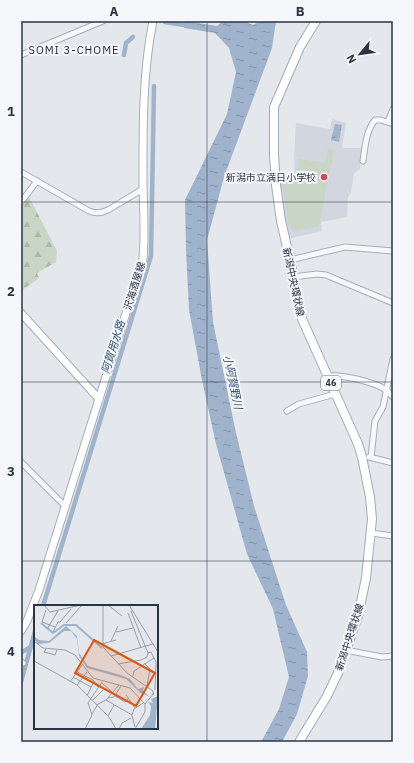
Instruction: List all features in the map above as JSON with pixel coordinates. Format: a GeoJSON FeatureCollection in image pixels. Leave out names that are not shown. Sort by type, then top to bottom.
{"type":"FeatureCollection","features":[{"type":"Feature","properties":{"kind":"main road","name":"沢海酒屋線"},"geometry":{"type":"LineString","coordinates":[[21,631],[27,621],[39,590],[143,259],[145,238],[143,189],[144,89],[150,38],[154,21]]}},
{"type":"Feature","properties":{"kind":"main road","name":"新潟中央環状線"},"geometry":{"type":"LineString","coordinates":[[302,741],[338,673],[358,616],[366,578],[371,533],[370,497],[362,457],[354,434],[302,319],[281,221],[276,185],[274,155],[274,107],[300,47],[316,21]]}},
{"type":"Feature","properties":{"kind":"main road"},"geometry":{"type":"LineString","coordinates":[[21,313],[99,399]]}},
{"type":"Feature","properties":{"kind":"street"},"geometry":{"type":"LineString","coordinates":[[21,55],[104,21]]}},
{"type":"Feature","properties":{"kind":"street"},"geometry":{"type":"LineString","coordinates":[[363,161],[365,144],[371,125],[375,120],[391,123],[393,109]]}},
{"type":"Feature","properties":{"kind":"street"},"geometry":{"type":"LineString","coordinates":[[21,172],[88,212],[94,213],[108,210],[143,189]]}},
{"type":"Feature","properties":{"kind":"street"},"geometry":{"type":"LineString","coordinates":[[21,202],[36,181]]}},
{"type":"Feature","properties":{"kind":"street"},"geometry":{"type":"LineString","coordinates":[[290,260],[345,247],[393,252]]}},
{"type":"Feature","properties":{"kind":"street"},"geometry":{"type":"LineString","coordinates":[[293,277],[317,274],[326,275],[393,303]]}},
{"type":"Feature","properties":{"kind":"street"},"geometry":{"type":"LineString","coordinates":[[371,457],[375,421],[382,408],[393,359]]}},
{"type":"Feature","properties":{"kind":"street"},"geometry":{"type":"LineString","coordinates":[[328,376],[353,378],[386,390],[393,397]]}},
{"type":"Feature","properties":{"kind":"street"},"geometry":{"type":"LineString","coordinates":[[287,411],[299,404],[335,394]]}},
{"type":"Feature","properties":{"kind":"street"},"geometry":{"type":"LineString","coordinates":[[362,457],[371,457],[393,463]]}},
{"type":"Feature","properties":{"kind":"street"},"geometry":{"type":"LineString","coordinates":[[21,462],[65,506]]}},
{"type":"Feature","properties":{"kind":"street"},"geometry":{"type":"LineString","coordinates":[[371,533],[393,536]]}},
{"type":"Feature","properties":{"kind":"street"},"geometry":{"type":"LineString","coordinates":[[345,650],[382,657],[393,656]]}},
{"type":"Feature","properties":{"kind":"shaded area","name":"新潟市立満日小学校"},"geometry":{"type":"Polygon","coordinates":[[[332,119],[346,123],[342,148],[362,148],[360,169],[354,173],[351,193],[348,197],[347,217],[321,222],[322,231],[287,239],[278,182],[295,180],[294,158],[296,123],[330,129],[332,119]]]}},
{"type":"Feature","properties":{"kind":"green space"},"geometry":{"type":"Polygon","coordinates":[[[328,148],[334,149],[319,226],[296,231],[289,227],[282,183],[297,182],[299,159],[325,163],[328,148]]]}},
{"type":"Feature","properties":{"kind":"green space"},"geometry":{"type":"Polygon","coordinates":[[[28,195],[57,251],[56,262],[37,273],[39,278],[21,291],[21,204],[28,195]]]}},
{"type":"Feature","properties":{"kind":"water"},"geometry":{"type":"Polygon","coordinates":[[[185,21],[217,26],[223,21],[248,21],[248,23],[253,25],[260,21],[276,21],[272,48],[224,177],[207,240],[213,322],[236,433],[254,506],[286,605],[307,652],[308,676],[297,714],[282,742],[261,742],[279,709],[289,677],[273,609],[247,554],[216,444],[189,310],[185,200],[227,114],[236,72],[229,48],[215,33],[184,28],[185,21]]]}},
{"type":"Feature","properties":{"kind":"water"},"geometry":{"type":"Polygon","coordinates":[[[335,124],[342,125],[339,142],[331,140],[335,124]]]}},
{"type":"Feature","properties":{"kind":"waterway","name":"阿賀用水路"},"geometry":{"type":"LineString","coordinates":[[165,22],[190,26]]}},
{"type":"Feature","properties":{"kind":"waterway","name":"阿賀用水路"},"geometry":{"type":"LineString","coordinates":[[124,55],[126,43],[133,37]]}},
{"type":"Feature","properties":{"kind":"waterway","name":"阿賀用水路"},"geometry":{"type":"LineString","coordinates":[[43,605],[151,256],[154,86]]}},
{"type":"Feature","properties":{"kind":"waterway"},"geometry":{"type":"LineString","coordinates":[[21,682],[34,635]]}},
{"type":"Feature","properties":{"kind":"waterway"},"geometry":{"type":"LineString","coordinates":[[21,653],[30,647]]}},
{"type":"Feature","properties":{"kind":"place","name":"新潟市立満日小学校"},"geometry":{"type":"Point","coordinates":[324,177]}},
{"type":"Feature","properties":{"kind":"district","name":"SOMI 3-CHOME"},"geometry":{"type":"Point","coordinates":[74,50]}},
{"type":"Feature","properties":{"kind":"water label","name":"小阿賀野川"},"geometry":{"type":"Point","coordinates":[233,382]}}]}
